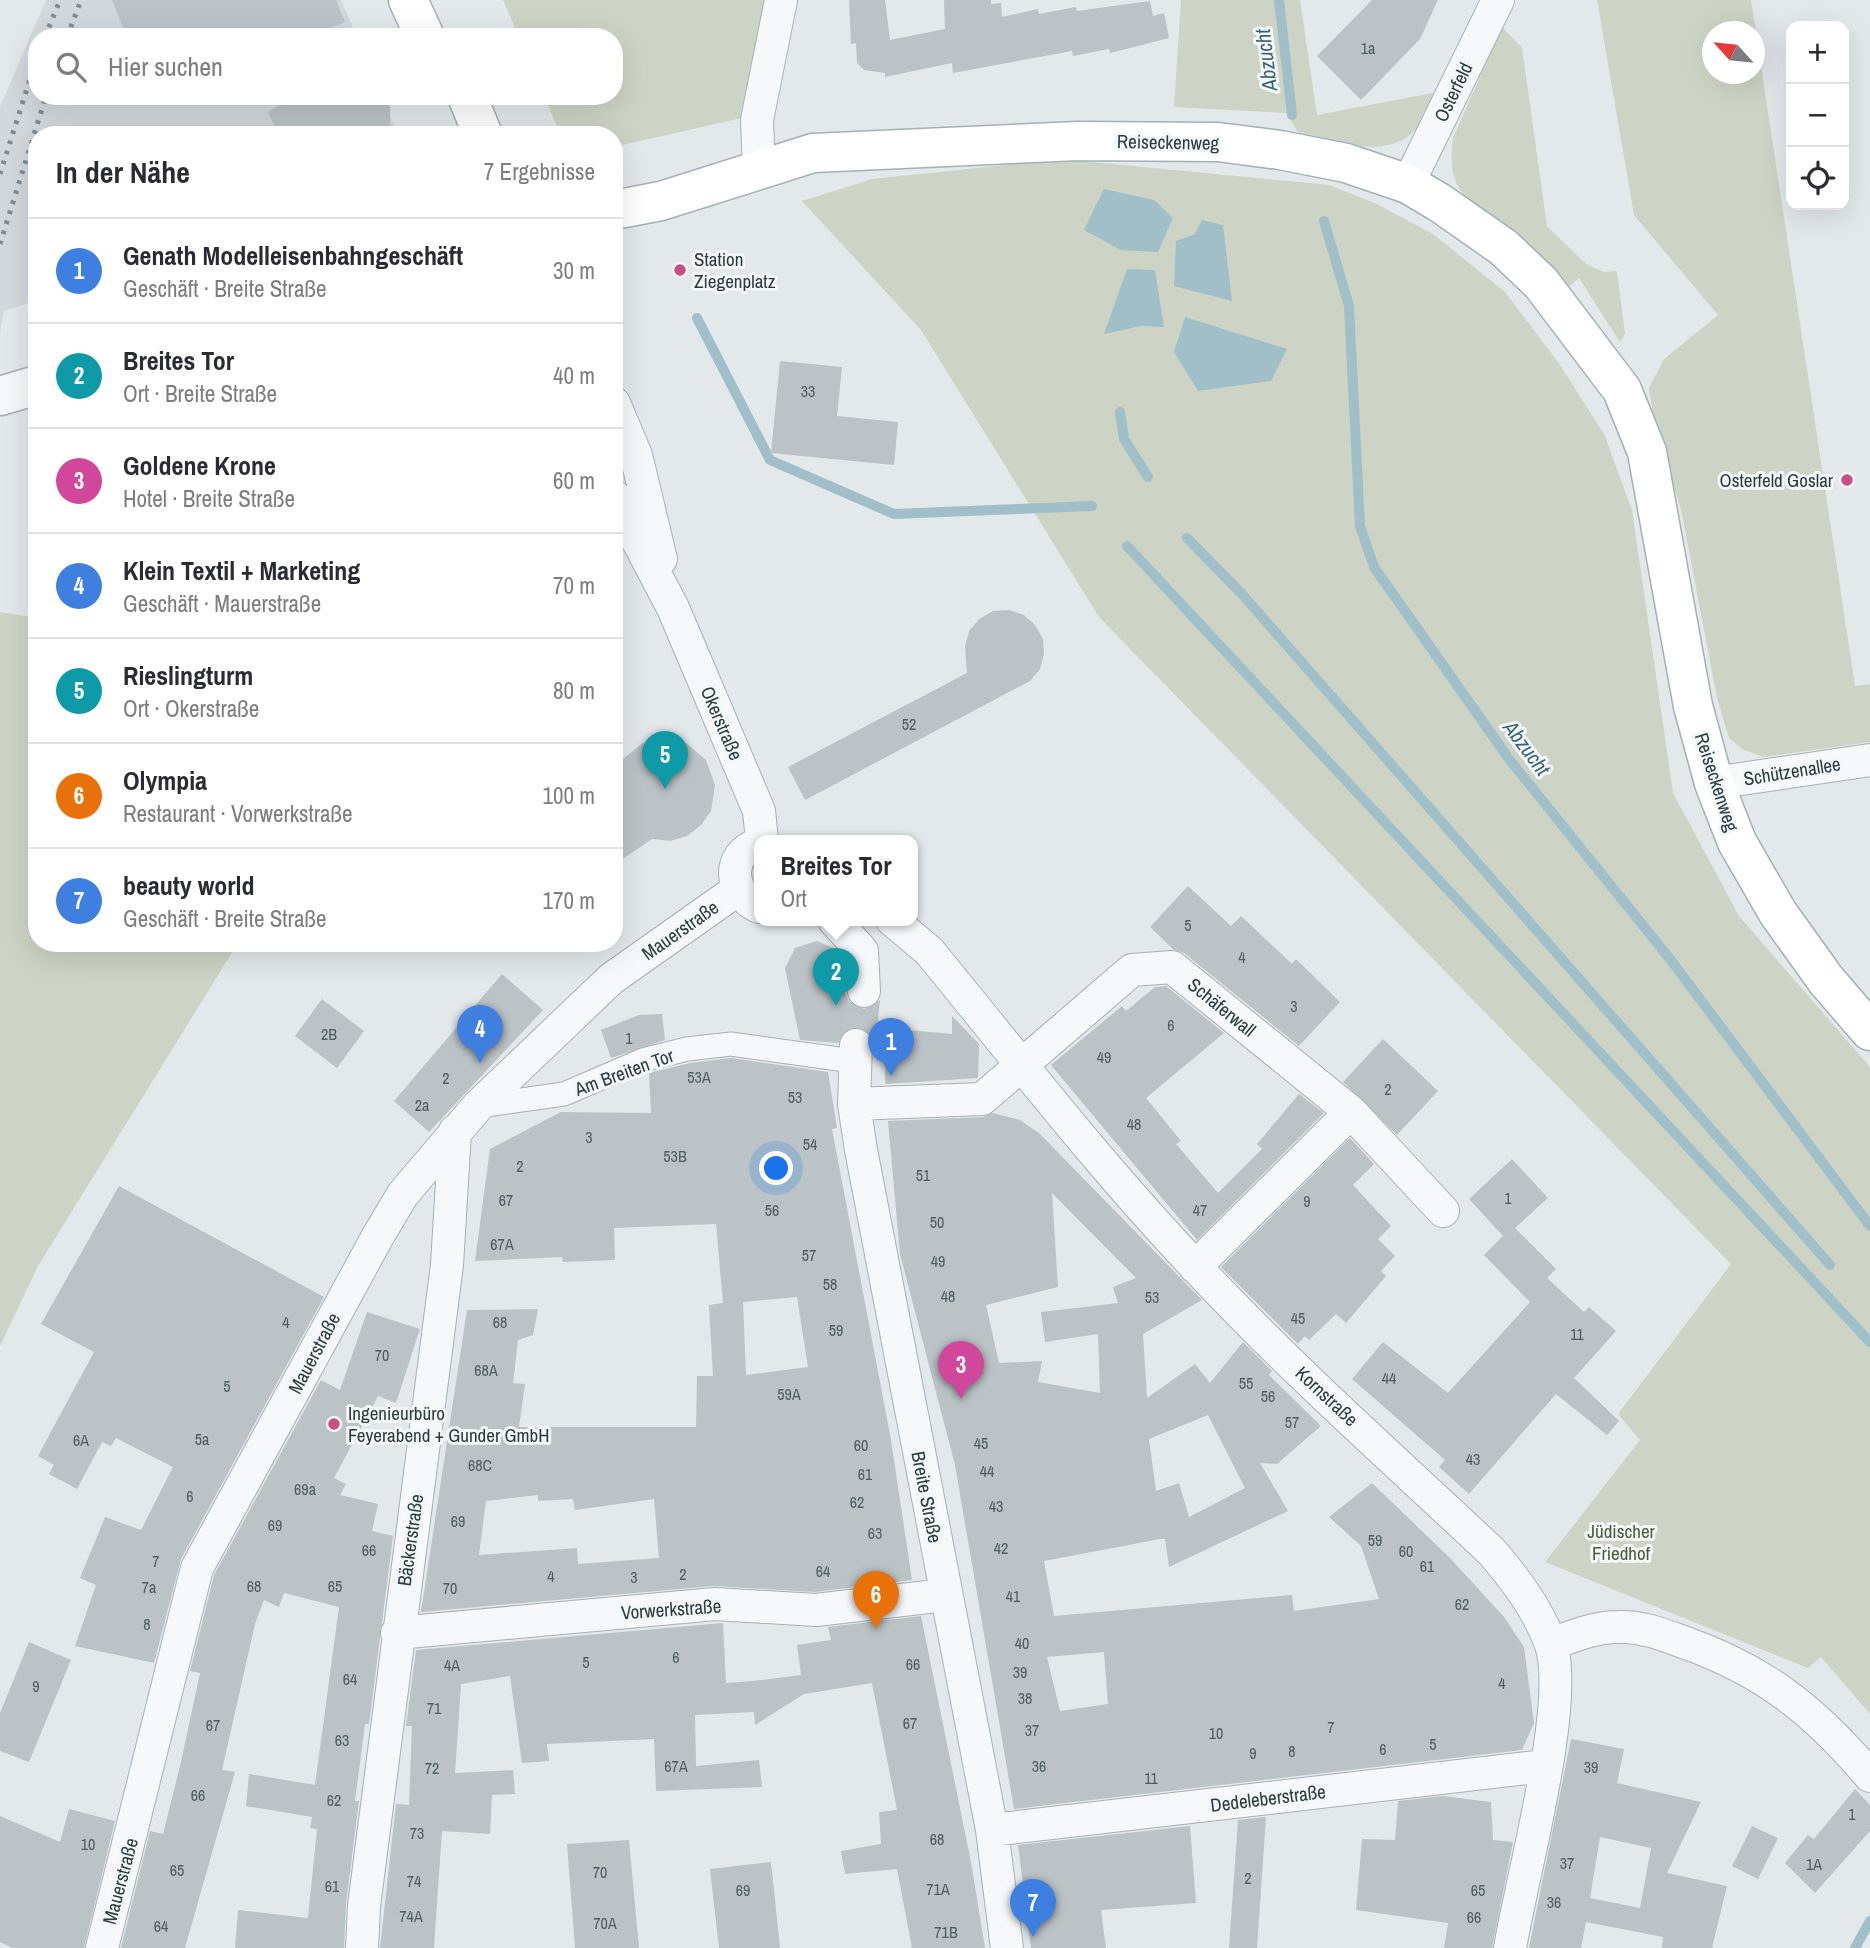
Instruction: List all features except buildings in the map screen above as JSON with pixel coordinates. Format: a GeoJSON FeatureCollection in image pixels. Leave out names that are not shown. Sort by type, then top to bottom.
{"type":"FeatureCollection","features":[{"type":"Feature","properties":{"kind":"main road"},"geometry":{"type":"LineString","coordinates":[[408,0],[421,28]]}},
{"type":"Feature","properties":{"kind":"main road"},"geometry":{"type":"LineString","coordinates":[[425,0],[437,28]]}},
{"type":"Feature","properties":{"kind":"main road"},"geometry":{"type":"LineString","coordinates":[[455,105],[463,126]]}},
{"type":"Feature","properties":{"kind":"main road"},"geometry":{"type":"LineString","coordinates":[[471,105],[480,126]]}},
{"type":"Feature","properties":{"kind":"main road","name":"Reiseckenweg"},"geometry":{"type":"LineString","coordinates":[[623,208],[661,201],[759,172],[819,170],[864,162],[886,150],[1078,141],[1219,142],[1346,163],[1408,184],[1440,204],[1518,259],[1549,293],[1622,390],[1647,452],[1693,706],[1714,783],[1737,842],[1777,913],[1826,980],[1870,1031]]}},
{"type":"Feature","properties":{"kind":"main road","name":"Reiseckenweg"},"geometry":{"type":"LineString","coordinates":[[623,225],[661,201]]}},
{"type":"Feature","properties":{"kind":"street"},"geometry":{"type":"LineString","coordinates":[[759,172],[757,120],[781,0]]}},
{"type":"Feature","properties":{"kind":"street","name":"Osterfeld"},"geometry":{"type":"LineString","coordinates":[[1408,184],[1497,0]]}},
{"type":"Feature","properties":{"kind":"street"},"geometry":{"type":"LineString","coordinates":[[0,397],[28,388]]}},
{"type":"Feature","properties":{"kind":"street","name":"Okerstraße"},"geometry":{"type":"LineString","coordinates":[[623,424],[636,455],[673,608]]}},
{"type":"Feature","properties":{"kind":"street","name":"Okerstraße"},"geometry":{"type":"LineString","coordinates":[[623,513],[673,608],[759,811],[761,835]]}},
{"type":"Feature","properties":{"kind":"street","name":"Schützenallee"},"geometry":{"type":"LineString","coordinates":[[1714,783],[1870,760]]}},
{"type":"Feature","properties":{"kind":"street"},"geometry":{"type":"LineString","coordinates":[[748,898],[734,876],[739,858],[754,845]]}},
{"type":"Feature","properties":{"kind":"street","name":"Mauerstraße"},"geometry":{"type":"LineString","coordinates":[[102,1948],[197,1568],[377,1236],[403,1194],[455,1131],[611,979],[748,898]]}},
{"type":"Feature","properties":{"kind":"street"},"geometry":{"type":"LineString","coordinates":[[839,926],[862,951],[864,990]]}},
{"type":"Feature","properties":{"kind":"street","name":"Kornstraße"},"geometry":{"type":"LineString","coordinates":[[899,926],[929,951],[1132,1198],[1195,1267],[1264,1337],[1492,1552],[1517,1582],[1551,1644],[1556,1691],[1545,1766],[1510,1948]]}},
{"type":"Feature","properties":{"kind":"street","name":"Schäferwall"},"geometry":{"type":"LineString","coordinates":[[854,1104],[982,1099],[1132,970],[1172,967],[1351,1112],[1443,1211]]}},
{"type":"Feature","properties":{"kind":"street","name":"Am Breiten Tor"},"geometry":{"type":"LineString","coordinates":[[478,1106],[564,1094],[643,1060],[687,1049],[731,1044],[855,1053]]}},
{"type":"Feature","properties":{"kind":"street","name":"Breite Straße"},"geometry":{"type":"LineString","coordinates":[[855,1053],[854,1104],[945,1595],[992,1830],[1006,1948]]}},
{"type":"Feature","properties":{"kind":"street"},"geometry":{"type":"LineString","coordinates":[[1195,1267],[1351,1112]]}},
{"type":"Feature","properties":{"kind":"street","name":"Bäckerstraße"},"geometry":{"type":"LineString","coordinates":[[362,1948],[364,1906],[397,1633],[447,1265],[455,1131]]}},
{"type":"Feature","properties":{"kind":"street","name":"Vorwerkstraße"},"geometry":{"type":"LineString","coordinates":[[397,1633],[715,1604],[816,1609],[945,1595]]}},
{"type":"Feature","properties":{"kind":"street"},"geometry":{"type":"LineString","coordinates":[[1551,1644],[1578,1634],[1621,1626],[1663,1635],[1714,1653],[1753,1671],[1803,1706],[1870,1776]]}},
{"type":"Feature","properties":{"kind":"street","name":"Dedeleberstraße"},"geometry":{"type":"LineString","coordinates":[[992,1830],[1545,1766]]}},
{"type":"Feature","properties":{"kind":"shaded area"},"geometry":{"type":"Polygon","coordinates":[[[46,0],[341,0],[353,28],[34,28],[46,0]]]}},
{"type":"Feature","properties":{"kind":"shaded area"},"geometry":{"type":"Polygon","coordinates":[[[28,42],[28,105],[386,105],[394,126],[28,126],[28,303],[4,311],[0,333],[0,107],[28,42]]]}},
{"type":"Feature","properties":{"kind":"green space"},"geometry":{"type":"Polygon","coordinates":[[[503,0],[768,0],[741,118],[623,145],[623,126],[557,126],[548,105],[623,105],[623,28],[515,28],[503,0]]]}},
{"type":"Feature","properties":{"kind":"green space"},"geometry":{"type":"Polygon","coordinates":[[[1181,0],[1300,0],[1317,115],[1438,92],[1423,120],[1411,134],[1399,142],[1371,147],[1341,143],[1298,132],[1286,113],[1174,107],[1181,0]]]}},
{"type":"Feature","properties":{"kind":"green space"},"geometry":{"type":"Polygon","coordinates":[[[1597,0],[1751,0],[1754,21],[1702,21],[1702,84],[1764,84],[1855,686],[1870,684],[1870,742],[1763,757],[1742,749],[1729,738],[1717,698],[1681,509],[1656,432],[1649,388],[1664,359],[1718,315],[1634,215],[1597,0]]]}},
{"type":"Feature","properties":{"kind":"green space"},"geometry":{"type":"Polygon","coordinates":[[[1502,27],[1522,48],[1547,226],[1586,264],[1604,272],[1617,271],[1625,334],[1620,342],[1579,278],[1568,288],[1477,210],[1455,180],[1452,162],[1453,138],[1502,27]]]}},
{"type":"Feature","properties":{"kind":"green space","name":"Jüdischer Friedhof"},"geometry":{"type":"Polygon","coordinates":[[[1062,159],[1329,185],[1375,203],[1433,234],[1505,292],[1558,362],[1604,434],[1632,510],[1673,793],[1739,916],[1870,1067],[1870,1714],[1821,1657],[1808,1668],[1545,1562],[1640,1440],[1618,1414],[1731,1264],[1099,617],[921,330],[802,201],[872,179],[1062,159]]]}},
{"type":"Feature","properties":{"kind":"green space"},"geometry":{"type":"Polygon","coordinates":[[[0,612],[28,617],[28,952],[232,952],[38,1266],[0,1346],[0,612]]]}},
{"type":"Feature","properties":{"kind":"water"},"geometry":{"type":"Polygon","coordinates":[[[1104,189],[1154,200],[1173,218],[1158,252],[1121,250],[1084,230],[1104,189]]]}},
{"type":"Feature","properties":{"kind":"water"},"geometry":{"type":"Polygon","coordinates":[[[1202,220],[1223,225],[1232,301],[1174,286],[1176,241],[1195,234],[1202,220]]]}},
{"type":"Feature","properties":{"kind":"water"},"geometry":{"type":"Polygon","coordinates":[[[1127,269],[1155,270],[1164,327],[1141,326],[1104,334],[1127,269]]]}},
{"type":"Feature","properties":{"kind":"water"},"geometry":{"type":"Polygon","coordinates":[[[1185,317],[1287,349],[1271,381],[1198,391],[1174,352],[1185,317]]]}},
{"type":"Feature","properties":{"kind":"waterway","name":"Abzucht"},"geometry":{"type":"LineString","coordinates":[[1279,0],[1292,115]]}},
{"type":"Feature","properties":{"kind":"waterway","name":"Abzucht"},"geometry":{"type":"LineString","coordinates":[[1324,221],[1349,306],[1360,526],[1374,567],[1509,759],[1670,959],[1870,1226]]}},
{"type":"Feature","properties":{"kind":"waterway"},"geometry":{"type":"LineString","coordinates":[[697,318],[770,460],[894,514],[1092,506]]}},
{"type":"Feature","properties":{"kind":"waterway"},"geometry":{"type":"LineString","coordinates":[[1120,412],[1124,439],[1148,477]]}},
{"type":"Feature","properties":{"kind":"waterway"},"geometry":{"type":"LineString","coordinates":[[1187,538],[1241,593],[1830,1265]]}},
{"type":"Feature","properties":{"kind":"waterway"},"geometry":{"type":"LineString","coordinates":[[1127,546],[1870,1342]]}},
{"type":"Feature","properties":{"kind":"waterway","name":"Abzucht"},"geometry":{"type":"LineString","coordinates":[[1855,1948],[1870,1921]]}},
{"type":"Feature","properties":{"kind":"tunnel"},"geometry":{"type":"LineString","coordinates":[[856,1045],[864,991]]}},
{"type":"Feature","properties":{"kind":"railway"},"geometry":{"type":"LineString","coordinates":[[49,28],[60,0]]}},
{"type":"Feature","properties":{"kind":"railway"},"geometry":{"type":"LineString","coordinates":[[70,28],[81,0]]}},
{"type":"Feature","properties":{"kind":"railway"},"geometry":{"type":"LineString","coordinates":[[0,174],[28,85]]}},
{"type":"Feature","properties":{"kind":"railway"},"geometry":{"type":"LineString","coordinates":[[37,126],[43,105]]}},
{"type":"Feature","properties":{"kind":"railway"},"geometry":{"type":"LineString","coordinates":[[0,244],[28,154]]}},
{"type":"Feature","properties":{"kind":"place","name":"Station Ziegenplatz"},"geometry":{"type":"Point","coordinates":[680,270]}},
{"type":"Feature","properties":{"kind":"place","name":"Osterfeld Goslar"},"geometry":{"type":"Point","coordinates":[1847,480]}},
{"type":"Feature","properties":{"kind":"place","name":"Rieslingturm"},"geometry":{"type":"Point","coordinates":[665,789]}},
{"type":"Feature","properties":{"kind":"place","name":"Breites Tor"},"geometry":{"type":"Point","coordinates":[836,1006]}},
{"type":"Feature","properties":{"kind":"place","name":"Klein Textil + Marketing"},"geometry":{"type":"Point","coordinates":[480,1063]}},
{"type":"Feature","properties":{"kind":"place","name":"Genath Modelleisenbahngeschäft"},"geometry":{"type":"Point","coordinates":[891,1076]}},
{"type":"Feature","properties":{"kind":"place","name":"Goldene Krone"},"geometry":{"type":"Point","coordinates":[961,1399]}},
{"type":"Feature","properties":{"kind":"place","name":"Ingenieurbüro Feyerabend + Gunder GmbH"},"geometry":{"type":"Point","coordinates":[334,1424]}},
{"type":"Feature","properties":{"kind":"place","name":"Olympia"},"geometry":{"type":"Point","coordinates":[876,1629]}},
{"type":"Feature","properties":{"kind":"place","name":"beauty world"},"geometry":{"type":"Point","coordinates":[1033,1937]}}]}
